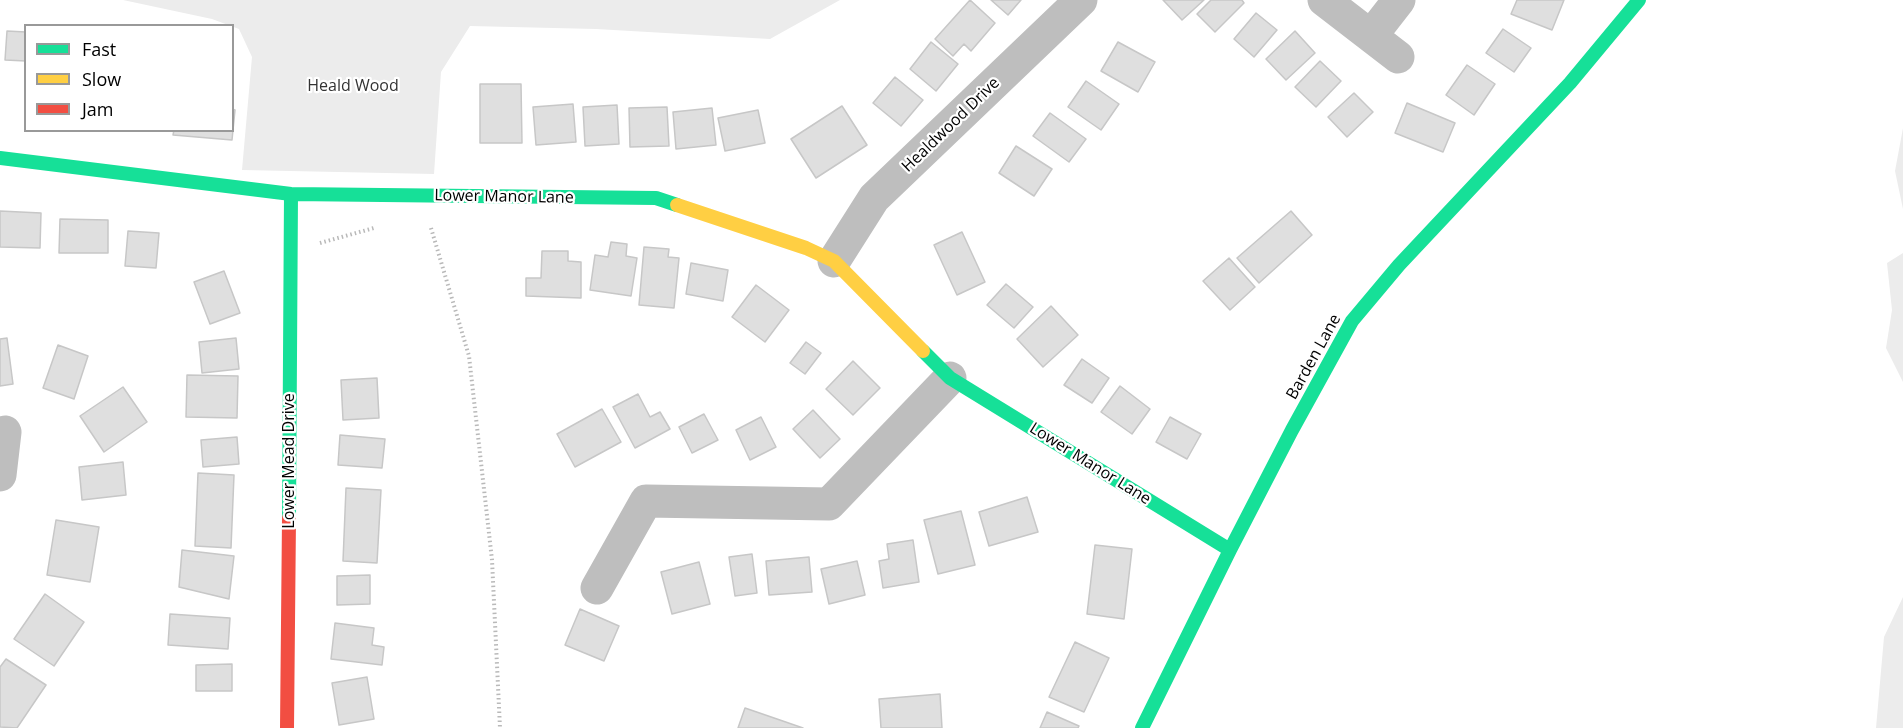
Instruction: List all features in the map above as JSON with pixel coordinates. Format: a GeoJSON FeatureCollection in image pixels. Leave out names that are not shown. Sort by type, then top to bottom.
{"type":"FeatureCollection","features":[{"type":"Feature","properties":{"kind":"street","name":"Healdwood Drive"},"geometry":{"type":"LineString","coordinates":[[834,261],[874,198],[1081,0]]}},
{"type":"Feature","properties":{"kind":"street"},"geometry":{"type":"LineString","coordinates":[[1324,0],[1398,57]]}},
{"type":"Feature","properties":{"kind":"street"},"geometry":{"type":"LineString","coordinates":[[1371,36],[1398,0]]}},
{"type":"Feature","properties":{"kind":"street","name":"Barden Lane"},"geometry":{"type":"LineString","coordinates":[[1142,728],[1230,550],[1352,321],[1399,265],[1570,83],[1639,0]]}},
{"type":"Feature","properties":{"kind":"street","name":"Lower Manor Lane"},"geometry":{"type":"LineString","coordinates":[[0,158],[291,195],[656,198],[806,248],[834,261],[950,378],[1230,550]]}},
{"type":"Feature","properties":{"kind":"street","name":"Lower Mead Drive"},"geometry":{"type":"LineString","coordinates":[[287,728],[291,195]]}},
{"type":"Feature","properties":{"kind":"street"},"geometry":{"type":"LineString","coordinates":[[597,588],[646,501],[829,504],[950,378]]}},
{"type":"Feature","properties":{"kind":"street"},"geometry":{"type":"LineString","coordinates":[[0,475],[5,432]]}},
{"type":"Feature","properties":{"kind":"path"},"geometry":{"type":"LineString","coordinates":[[430,224],[469,356],[492,560],[500,728]]}},
{"type":"Feature","properties":{"kind":"green space","name":"Heald Wood"},"geometry":{"type":"Polygon","coordinates":[[[123,0],[840,0],[770,39],[596,29],[470,26],[441,72],[434,174],[242,170],[252,57],[239,29],[234,27],[234,24],[226,24],[123,0]]]}},
{"type":"Feature","properties":{"kind":"green space"},"geometry":{"type":"Polygon","coordinates":[[[1903,128],[1903,209],[1895,171],[1903,128]]]}},
{"type":"Feature","properties":{"kind":"green space"},"geometry":{"type":"Polygon","coordinates":[[[1903,253],[1903,382],[1886,348],[1892,310],[1887,263],[1903,253]]]}},
{"type":"Feature","properties":{"kind":"green space"},"geometry":{"type":"Polygon","coordinates":[[[1903,597],[1903,728],[1876,728],[1884,637],[1903,597]]]}},
{"type":"Feature","properties":{"kind":"building"},"geometry":{"type":"Polygon","coordinates":[[[970,0],[995,23],[971,51],[964,44],[953,56],[935,39],[970,0]]]}},
{"type":"Feature","properties":{"kind":"building"},"geometry":{"type":"Polygon","coordinates":[[[991,0],[1021,0],[1008,15],[991,0]]]}},
{"type":"Feature","properties":{"kind":"building"},"geometry":{"type":"Polygon","coordinates":[[[1163,0],[1204,0],[1182,20],[1163,0]]]}},
{"type":"Feature","properties":{"kind":"building"},"geometry":{"type":"Polygon","coordinates":[[[1211,0],[1242,0],[1244,3],[1215,32],[1197,14],[1211,0]]]}},
{"type":"Feature","properties":{"kind":"building"},"geometry":{"type":"Polygon","coordinates":[[[1517,0],[1564,0],[1552,30],[1511,14],[1517,0]]]}},
{"type":"Feature","properties":{"kind":"building"},"geometry":{"type":"Polygon","coordinates":[[[1256,13],[1277,30],[1254,57],[1234,39],[1256,13]]]}},
{"type":"Feature","properties":{"kind":"building"},"geometry":{"type":"Polygon","coordinates":[[[1503,29],[1531,48],[1514,72],[1486,53],[1503,29]]]}},
{"type":"Feature","properties":{"kind":"building"},"geometry":{"type":"Polygon","coordinates":[[[7,31],[24,32],[24,61],[5,60],[7,31]]]}},
{"type":"Feature","properties":{"kind":"building"},"geometry":{"type":"Polygon","coordinates":[[[1295,31],[1315,53],[1286,80],[1266,59],[1295,31]]]}},
{"type":"Feature","properties":{"kind":"building"},"geometry":{"type":"Polygon","coordinates":[[[931,42],[958,64],[936,91],[910,69],[931,42]]]}},
{"type":"Feature","properties":{"kind":"building"},"geometry":{"type":"Polygon","coordinates":[[[1118,42],[1155,62],[1138,92],[1101,71],[1118,42]]]}},
{"type":"Feature","properties":{"kind":"building"},"geometry":{"type":"Polygon","coordinates":[[[1320,61],[1341,81],[1316,107],[1295,87],[1320,61]]]}},
{"type":"Feature","properties":{"kind":"building"},"geometry":{"type":"Polygon","coordinates":[[[1467,65],[1495,84],[1474,115],[1446,95],[1467,65]]]}},
{"type":"Feature","properties":{"kind":"building"},"geometry":{"type":"Polygon","coordinates":[[[895,77],[923,100],[901,126],[873,103],[895,77]]]}},
{"type":"Feature","properties":{"kind":"building"},"geometry":{"type":"Polygon","coordinates":[[[1086,81],[1119,104],[1101,130],[1068,107],[1086,81]]]}},
{"type":"Feature","properties":{"kind":"building"},"geometry":{"type":"Polygon","coordinates":[[[480,84],[521,84],[522,143],[480,143],[480,84]]]}},
{"type":"Feature","properties":{"kind":"building"},"geometry":{"type":"Polygon","coordinates":[[[1354,93],[1373,112],[1347,137],[1328,117],[1354,93]]]}},
{"type":"Feature","properties":{"kind":"building"},"geometry":{"type":"Polygon","coordinates":[[[1407,103],[1455,123],[1443,152],[1395,133],[1407,103]]]}},
{"type":"Feature","properties":{"kind":"building"},"geometry":{"type":"Polygon","coordinates":[[[573,104],[576,142],[536,145],[533,107],[573,104]]]}},
{"type":"Feature","properties":{"kind":"building"},"geometry":{"type":"Polygon","coordinates":[[[617,105],[619,144],[585,146],[583,107],[617,105]]]}},
{"type":"Feature","properties":{"kind":"building"},"geometry":{"type":"Polygon","coordinates":[[[842,106],[867,145],[816,178],[791,139],[842,106]]]}},
{"type":"Feature","properties":{"kind":"building"},"geometry":{"type":"Polygon","coordinates":[[[667,107],[669,146],[630,147],[629,108],[667,107]]]}},
{"type":"Feature","properties":{"kind":"building"},"geometry":{"type":"Polygon","coordinates":[[[712,108],[716,145],[676,149],[673,112],[712,108]]]}},
{"type":"Feature","properties":{"kind":"building"},"geometry":{"type":"Polygon","coordinates":[[[758,110],[765,143],[725,151],[718,118],[758,110]]]}},
{"type":"Feature","properties":{"kind":"building"},"geometry":{"type":"Polygon","coordinates":[[[1050,113],[1086,139],[1069,162],[1033,136],[1050,113]]]}},
{"type":"Feature","properties":{"kind":"building"},"geometry":{"type":"Polygon","coordinates":[[[174,132],[233,132],[232,140],[173,135],[174,132]]]}},
{"type":"Feature","properties":{"kind":"building"},"geometry":{"type":"Polygon","coordinates":[[[1016,146],[1052,169],[1034,196],[999,173],[1016,146]]]}},
{"type":"Feature","properties":{"kind":"building"},"geometry":{"type":"Polygon","coordinates":[[[0,211],[41,213],[40,248],[0,247],[0,211]]]}},
{"type":"Feature","properties":{"kind":"building"},"geometry":{"type":"Polygon","coordinates":[[[1291,211],[1312,235],[1259,283],[1237,258],[1291,211]]]}},
{"type":"Feature","properties":{"kind":"building"},"geometry":{"type":"Polygon","coordinates":[[[60,219],[108,220],[108,253],[59,253],[60,219]]]}},
{"type":"Feature","properties":{"kind":"building"},"geometry":{"type":"Polygon","coordinates":[[[128,231],[159,233],[156,268],[125,266],[128,231]]]}},
{"type":"Feature","properties":{"kind":"building"},"geometry":{"type":"Polygon","coordinates":[[[962,232],[985,282],[957,295],[934,245],[962,232]]]}},
{"type":"Feature","properties":{"kind":"building"},"geometry":{"type":"Polygon","coordinates":[[[611,242],[627,244],[626,256],[637,258],[631,296],[590,290],[595,255],[608,257],[611,242]]]}},
{"type":"Feature","properties":{"kind":"building"},"geometry":{"type":"Polygon","coordinates":[[[644,247],[669,249],[668,257],[679,258],[674,308],[639,305],[644,247]]]}},
{"type":"Feature","properties":{"kind":"building"},"geometry":{"type":"Polygon","coordinates":[[[542,251],[568,251],[568,261],[581,262],[581,298],[526,296],[526,278],[541,278],[542,251]]]}},
{"type":"Feature","properties":{"kind":"building"},"geometry":{"type":"Polygon","coordinates":[[[1229,258],[1255,287],[1230,310],[1203,281],[1229,258]]]}},
{"type":"Feature","properties":{"kind":"building"},"geometry":{"type":"Polygon","coordinates":[[[691,263],[728,270],[723,301],[686,294],[691,263]]]}},
{"type":"Feature","properties":{"kind":"building"},"geometry":{"type":"Polygon","coordinates":[[[224,271],[240,313],[210,324],[194,282],[224,271]]]}},
{"type":"Feature","properties":{"kind":"building"},"geometry":{"type":"Polygon","coordinates":[[[1006,284],[1033,307],[1014,328],[987,305],[1006,284]]]}},
{"type":"Feature","properties":{"kind":"building"},"geometry":{"type":"Polygon","coordinates":[[[756,285],[789,310],[765,342],[732,317],[756,285]]]}},
{"type":"Feature","properties":{"kind":"building"},"geometry":{"type":"Polygon","coordinates":[[[1051,306],[1078,335],[1043,367],[1017,339],[1051,306]]]}},
{"type":"Feature","properties":{"kind":"building"},"geometry":{"type":"Polygon","coordinates":[[[7,338],[13,384],[0,386],[0,339],[7,338]]]}},
{"type":"Feature","properties":{"kind":"building"},"geometry":{"type":"Polygon","coordinates":[[[236,338],[239,369],[202,373],[199,342],[236,338]]]}},
{"type":"Feature","properties":{"kind":"building"},"geometry":{"type":"Polygon","coordinates":[[[806,342],[821,353],[805,374],[790,363],[806,342]]]}},
{"type":"Feature","properties":{"kind":"building"},"geometry":{"type":"Polygon","coordinates":[[[58,345],[88,356],[74,399],[43,388],[58,345]]]}},
{"type":"Feature","properties":{"kind":"building"},"geometry":{"type":"Polygon","coordinates":[[[1082,359],[1109,378],[1092,403],[1064,385],[1082,359]]]}},
{"type":"Feature","properties":{"kind":"building"},"geometry":{"type":"Polygon","coordinates":[[[853,361],[880,388],[853,415],[826,389],[853,361]]]}},
{"type":"Feature","properties":{"kind":"building"},"geometry":{"type":"Polygon","coordinates":[[[187,375],[238,376],[237,418],[186,417],[187,375]]]}},
{"type":"Feature","properties":{"kind":"building"},"geometry":{"type":"Polygon","coordinates":[[[377,378],[379,418],[343,420],[341,380],[377,378]]]}},
{"type":"Feature","properties":{"kind":"building"},"geometry":{"type":"Polygon","coordinates":[[[1120,386],[1150,409],[1132,434],[1101,412],[1120,386]]]}},
{"type":"Feature","properties":{"kind":"building"},"geometry":{"type":"Polygon","coordinates":[[[123,387],[147,422],[104,452],[80,416],[123,387]]]}},
{"type":"Feature","properties":{"kind":"building"},"geometry":{"type":"Polygon","coordinates":[[[638,394],[650,417],[660,412],[670,429],[635,448],[613,407],[638,394]]]}},
{"type":"Feature","properties":{"kind":"building"},"geometry":{"type":"Polygon","coordinates":[[[602,409],[621,442],[575,467],[557,434],[602,409]]]}},
{"type":"Feature","properties":{"kind":"building"},"geometry":{"type":"Polygon","coordinates":[[[813,410],[840,439],[820,458],[793,429],[813,410]]]}},
{"type":"Feature","properties":{"kind":"building"},"geometry":{"type":"Polygon","coordinates":[[[704,414],[718,440],[692,453],[679,427],[704,414]]]}},
{"type":"Feature","properties":{"kind":"building"},"geometry":{"type":"Polygon","coordinates":[[[761,417],[776,447],[750,460],[736,430],[761,417]]]}},
{"type":"Feature","properties":{"kind":"building"},"geometry":{"type":"Polygon","coordinates":[[[1170,417],[1201,434],[1187,459],[1156,442],[1170,417]]]}},
{"type":"Feature","properties":{"kind":"building"},"geometry":{"type":"Polygon","coordinates":[[[340,435],[385,439],[382,468],[338,465],[340,435]]]}},
{"type":"Feature","properties":{"kind":"building"},"geometry":{"type":"Polygon","coordinates":[[[237,437],[239,464],[203,467],[201,440],[237,437]]]}},
{"type":"Feature","properties":{"kind":"building"},"geometry":{"type":"Polygon","coordinates":[[[123,462],[126,495],[82,500],[79,467],[123,462]]]}},
{"type":"Feature","properties":{"kind":"building"},"geometry":{"type":"Polygon","coordinates":[[[198,473],[234,475],[231,548],[195,546],[198,473]]]}},
{"type":"Feature","properties":{"kind":"building"},"geometry":{"type":"Polygon","coordinates":[[[346,488],[381,490],[377,563],[343,561],[346,488]]]}},
{"type":"Feature","properties":{"kind":"building"},"geometry":{"type":"Polygon","coordinates":[[[1027,497],[1038,532],[989,546],[979,512],[1027,497]]]}},
{"type":"Feature","properties":{"kind":"building"},"geometry":{"type":"Polygon","coordinates":[[[961,511],[975,565],[938,574],[924,520],[961,511]]]}},
{"type":"Feature","properties":{"kind":"building"},"geometry":{"type":"Polygon","coordinates":[[[56,520],[99,527],[90,582],[47,575],[56,520]]]}},
{"type":"Feature","properties":{"kind":"building"},"geometry":{"type":"Polygon","coordinates":[[[913,540],[919,582],[883,588],[879,561],[889,559],[887,544],[913,540]]]}},
{"type":"Feature","properties":{"kind":"building"},"geometry":{"type":"Polygon","coordinates":[[[1095,545],[1132,549],[1124,619],[1087,614],[1095,545]]]}},
{"type":"Feature","properties":{"kind":"building"},"geometry":{"type":"Polygon","coordinates":[[[182,550],[234,556],[229,599],[179,587],[182,550]]]}},
{"type":"Feature","properties":{"kind":"building"},"geometry":{"type":"Polygon","coordinates":[[[752,554],[757,593],[735,596],[729,557],[752,554]]]}},
{"type":"Feature","properties":{"kind":"building"},"geometry":{"type":"Polygon","coordinates":[[[809,557],[812,592],[769,595],[766,561],[809,557]]]}},
{"type":"Feature","properties":{"kind":"building"},"geometry":{"type":"Polygon","coordinates":[[[857,561],[865,595],[829,604],[821,569],[857,561]]]}},
{"type":"Feature","properties":{"kind":"building"},"geometry":{"type":"Polygon","coordinates":[[[699,562],[710,604],[672,614],[661,572],[699,562]]]}},
{"type":"Feature","properties":{"kind":"building"},"geometry":{"type":"Polygon","coordinates":[[[370,575],[370,604],[337,605],[337,576],[370,575]]]}},
{"type":"Feature","properties":{"kind":"building"},"geometry":{"type":"Polygon","coordinates":[[[45,594],[84,622],[54,666],[14,639],[45,594]]]}},
{"type":"Feature","properties":{"kind":"building"},"geometry":{"type":"Polygon","coordinates":[[[580,609],[619,626],[604,661],[565,645],[580,609]]]}},
{"type":"Feature","properties":{"kind":"building"},"geometry":{"type":"Polygon","coordinates":[[[170,614],[230,618],[228,649],[168,645],[170,614]]]}},
{"type":"Feature","properties":{"kind":"building"},"geometry":{"type":"Polygon","coordinates":[[[335,623],[374,628],[372,645],[384,647],[382,665],[331,659],[335,623]]]}},
{"type":"Feature","properties":{"kind":"building"},"geometry":{"type":"Polygon","coordinates":[[[1075,642],[1109,658],[1084,712],[1049,697],[1075,642]]]}},
{"type":"Feature","properties":{"kind":"building"},"geometry":{"type":"Polygon","coordinates":[[[6,659],[46,685],[17,728],[0,727],[0,667],[6,659]]]}},
{"type":"Feature","properties":{"kind":"building"},"geometry":{"type":"Polygon","coordinates":[[[232,664],[232,691],[196,691],[196,665],[232,664]]]}},
{"type":"Feature","properties":{"kind":"building"},"geometry":{"type":"Polygon","coordinates":[[[367,677],[374,719],[339,725],[332,683],[367,677]]]}},
{"type":"Feature","properties":{"kind":"building"},"geometry":{"type":"Polygon","coordinates":[[[940,694],[942,728],[881,728],[879,699],[940,694]]]}},
{"type":"Feature","properties":{"kind":"building"},"geometry":{"type":"Polygon","coordinates":[[[745,708],[777,719],[803,728],[738,728],[745,708]]]}},
{"type":"Feature","properties":{"kind":"building"},"geometry":{"type":"Polygon","coordinates":[[[1047,712],[1079,726],[1078,728],[1040,728],[1047,712]]]}},
{"type":"Feature","properties":{"kind":"traffic: fast"},"geometry":{"type":"LineString","coordinates":[[1142,728],[1230,550],[1352,321],[1399,265],[1570,83],[1639,0]]}},
{"type":"Feature","properties":{"kind":"traffic: fast"},"geometry":{"type":"LineString","coordinates":[[0,158],[291,194],[656,198],[677,205]]}},
{"type":"Feature","properties":{"kind":"traffic: fast"},"geometry":{"type":"LineString","coordinates":[[289,518],[291,194]]}},
{"type":"Feature","properties":{"kind":"traffic: fast"},"geometry":{"type":"LineString","coordinates":[[923,351],[950,378],[1230,550]]}},
{"type":"Feature","properties":{"kind":"traffic: slow"},"geometry":{"type":"LineString","coordinates":[[677,205],[806,248],[834,261],[923,351]]}},
{"type":"Feature","properties":{"kind":"traffic: jam"},"geometry":{"type":"LineString","coordinates":[[287,728],[289,518]]}}]}
